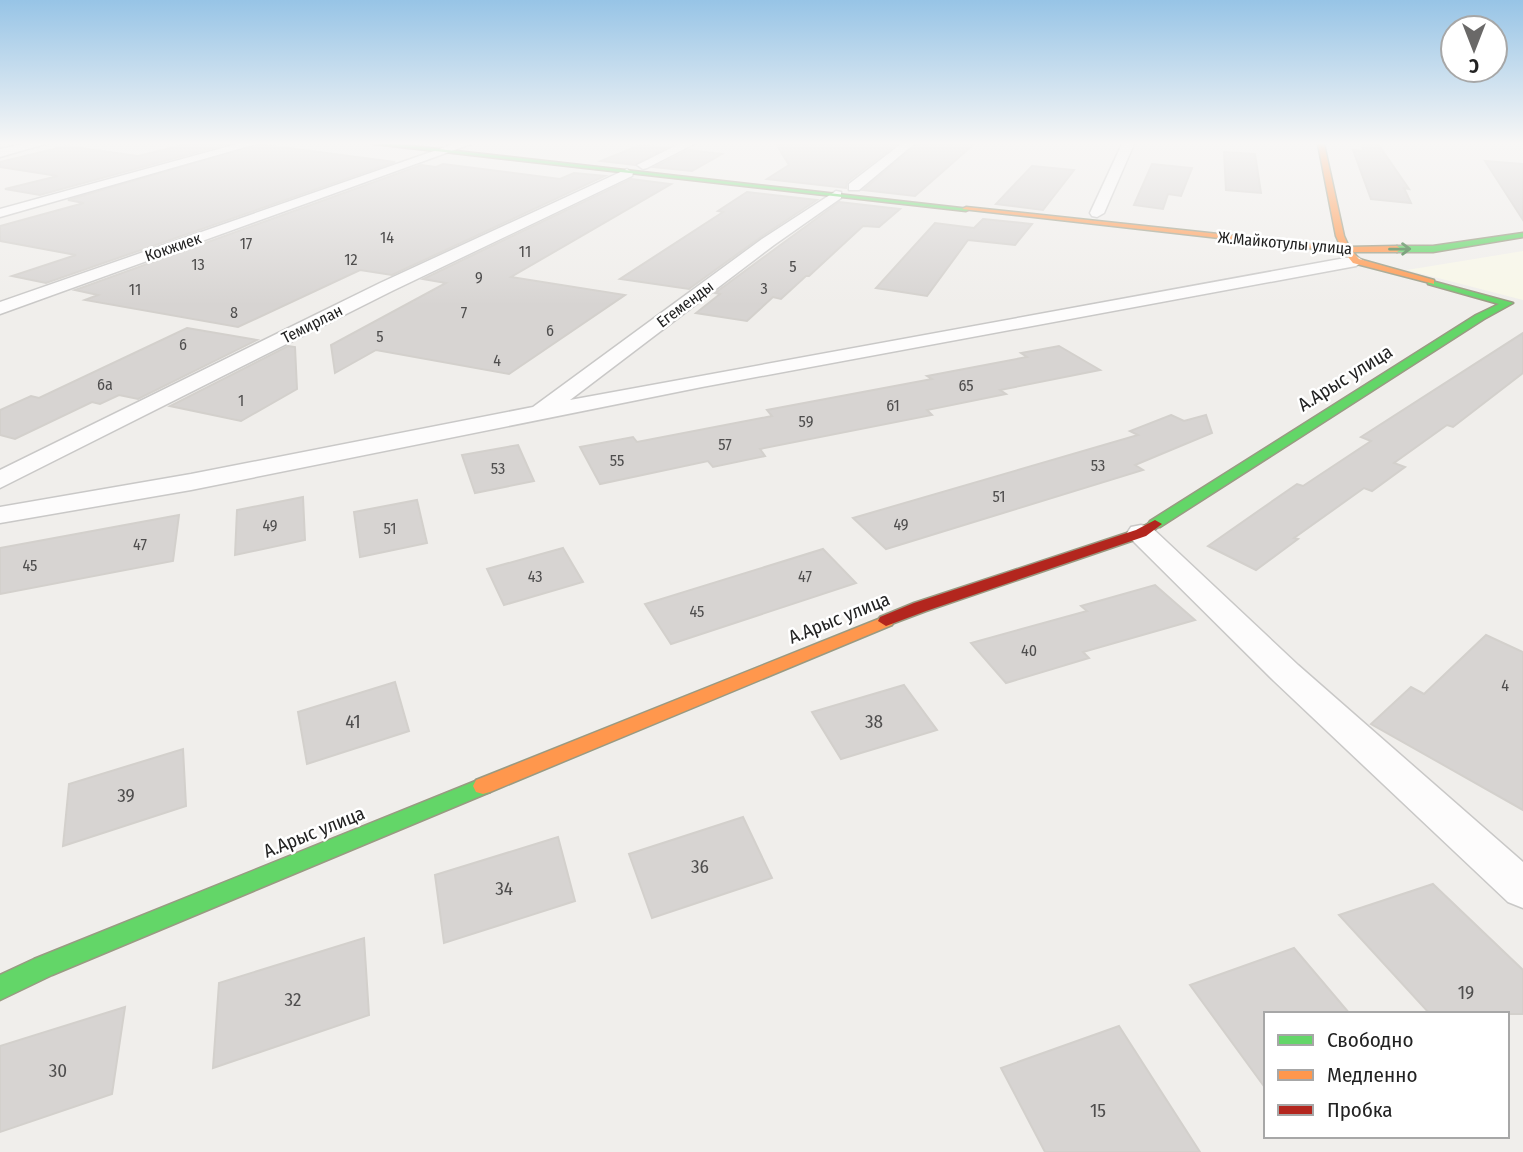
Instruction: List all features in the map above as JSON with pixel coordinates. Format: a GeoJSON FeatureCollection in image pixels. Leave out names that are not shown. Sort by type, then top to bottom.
{"type":"FeatureCollection","features":[{"type":"Feature","properties":{"kind":"street"},"geometry":{"type":"LineString","coordinates":[[0,213],[55,198]]}},
{"type":"Feature","properties":{"kind":"street","name":"Кокжиек"},"geometry":{"type":"LineString","coordinates":[[0,308],[311,198]]}},
{"type":"Feature","properties":{"kind":"street","name":"Темирлан"},"geometry":{"type":"LineString","coordinates":[[0,480],[386,287],[574,198]]}},
{"type":"Feature","properties":{"kind":"street","name":"Егеменды"},"geometry":{"type":"LineString","coordinates":[[536,415],[768,242],[832,198]]}},
{"type":"Feature","properties":{"kind":"street"},"geometry":{"type":"LineString","coordinates":[[866,198],[1093,219]]}},
{"type":"Feature","properties":{"kind":"street"},"geometry":{"type":"LineString","coordinates":[[934,198],[1093,219]]}},
{"type":"Feature","properties":{"kind":"street"},"geometry":{"type":"LineString","coordinates":[[1093,219],[1103,198]]}},
{"type":"Feature","properties":{"kind":"street"},"geometry":{"type":"LineString","coordinates":[[0,515],[191,482],[536,415],[1347,249],[1334,198]]}},
{"type":"Feature","properties":{"kind":"street","name":"Ж.Майкотулы улица"},"geometry":{"type":"LineString","coordinates":[[1093,219],[1347,249],[1433,248],[1523,235]]}},
{"type":"Feature","properties":{"kind":"street"},"geometry":{"type":"LineString","coordinates":[[1469,227],[1523,220]]}},
{"type":"Feature","properties":{"kind":"street","name":"Ж.Майкотулы улица"},"geometry":{"type":"LineString","coordinates":[[1347,249],[1429,232]]}},
{"type":"Feature","properties":{"kind":"street","name":"А.Арыс улица"},"geometry":{"type":"LineString","coordinates":[[1347,249],[1515,305]]}},
{"type":"Feature","properties":{"kind":"street","name":"А.Арыс улица"},"geometry":{"type":"LineString","coordinates":[[0,988],[93,946],[920,607],[1141,533],[1480,317],[1515,305]]}},
{"type":"Feature","properties":{"kind":"street"},"geometry":{"type":"LineString","coordinates":[[1141,533],[1286,673],[1523,889]]}},
{"type":"Feature","properties":{"kind":"shaded area"},"geometry":{"type":"Polygon","coordinates":[[[1523,251],[1523,300],[1407,270],[1523,251]]]}},
{"type":"Feature","properties":{"kind":"building"},"geometry":{"type":"Polygon","coordinates":[[[76,198],[292,198],[46,283],[12,276],[76,255],[0,241],[0,226],[84,203],[68,200],[76,198]]]}},
{"type":"Feature","properties":{"kind":"building"},"geometry":{"type":"Polygon","coordinates":[[[330,198],[558,198],[392,275],[360,270],[238,327],[85,300],[98,295],[75,290],[330,198]]]}},
{"type":"Feature","properties":{"kind":"building"},"geometry":{"type":"Polygon","coordinates":[[[592,198],[647,198],[511,277],[625,295],[509,374],[376,350],[335,373],[331,345],[446,283],[423,279],[592,198]]]}},
{"type":"Feature","properties":{"kind":"building"},"geometry":{"type":"Polygon","coordinates":[[[738,198],[817,200],[689,289],[620,279],[723,212],[718,211],[738,198]]]}},
{"type":"Feature","properties":{"kind":"building"},"geometry":{"type":"Polygon","coordinates":[[[1002,198],[1052,198],[1043,210],[996,204],[1002,198]]]}},
{"type":"Feature","properties":{"kind":"building"},"geometry":{"type":"Polygon","coordinates":[[[1137,198],[1167,198],[1163,209],[1134,205],[1137,198]]]}},
{"type":"Feature","properties":{"kind":"building"},"geometry":{"type":"Polygon","coordinates":[[[1409,198],[1411,203],[1371,199],[1409,198]]]}},
{"type":"Feature","properties":{"kind":"building"},"geometry":{"type":"Polygon","coordinates":[[[1509,198],[1523,198],[1523,220],[1509,198]]]}},
{"type":"Feature","properties":{"kind":"building"},"geometry":{"type":"Polygon","coordinates":[[[839,202],[900,209],[879,227],[863,226],[781,299],[773,297],[747,321],[696,313],[720,294],[715,293],[839,202]]]}},
{"type":"Feature","properties":{"kind":"building"},"geometry":{"type":"Polygon","coordinates":[[[983,219],[1032,224],[1015,245],[968,240],[927,296],[876,288],[935,223],[974,228],[983,219]]]}},
{"type":"Feature","properties":{"kind":"building"},"geometry":{"type":"Polygon","coordinates":[[[187,328],[257,340],[138,399],[119,395],[100,404],[92,402],[15,439],[0,435],[0,410],[31,396],[39,398],[187,328]]]}},
{"type":"Feature","properties":{"kind":"building"},"geometry":{"type":"Polygon","coordinates":[[[1523,333],[1523,373],[1453,427],[1447,425],[1394,463],[1405,467],[1372,491],[1364,488],[1294,538],[1298,539],[1256,570],[1208,546],[1297,484],[1303,486],[1371,441],[1361,437],[1523,333]]]}},
{"type":"Feature","properties":{"kind":"building"},"geometry":{"type":"Polygon","coordinates":[[[288,346],[295,347],[297,389],[241,421],[170,406],[288,346]]]}},
{"type":"Feature","properties":{"kind":"building"},"geometry":{"type":"Polygon","coordinates":[[[1059,346],[1100,370],[1000,390],[1006,394],[927,410],[932,415],[760,449],[765,456],[713,467],[708,461],[600,484],[580,447],[633,437],[637,442],[772,416],[767,410],[932,379],[927,376],[1027,357],[1021,353],[1059,346]]]}},
{"type":"Feature","properties":{"kind":"building"},"geometry":{"type":"Polygon","coordinates":[[[1171,415],[1184,421],[1206,415],[1212,433],[1135,465],[1143,470],[886,549],[853,518],[1138,435],[1130,431],[1171,415]]]}},
{"type":"Feature","properties":{"kind":"building"},"geometry":{"type":"Polygon","coordinates":[[[518,445],[534,481],[475,493],[462,455],[518,445]]]}},
{"type":"Feature","properties":{"kind":"building"},"geometry":{"type":"Polygon","coordinates":[[[303,497],[305,540],[235,555],[237,510],[303,497]]]}},
{"type":"Feature","properties":{"kind":"building"},"geometry":{"type":"Polygon","coordinates":[[[417,500],[427,543],[360,557],[354,512],[417,500]]]}},
{"type":"Feature","properties":{"kind":"building"},"geometry":{"type":"Polygon","coordinates":[[[179,515],[173,561],[0,594],[0,548],[179,515]]]}},
{"type":"Feature","properties":{"kind":"building"},"geometry":{"type":"Polygon","coordinates":[[[563,548],[583,582],[504,605],[487,569],[563,548]]]}},
{"type":"Feature","properties":{"kind":"building"},"geometry":{"type":"Polygon","coordinates":[[[823,549],[856,583],[671,644],[645,604],[823,549]]]}},
{"type":"Feature","properties":{"kind":"building"},"geometry":{"type":"Polygon","coordinates":[[[1155,585],[1195,620],[1083,652],[1089,658],[1006,683],[971,643],[1087,611],[1081,606],[1155,585]]]}},
{"type":"Feature","properties":{"kind":"building"},"geometry":{"type":"Polygon","coordinates":[[[1486,635],[1523,652],[1523,810],[1371,724],[1411,687],[1424,694],[1486,635]]]}},
{"type":"Feature","properties":{"kind":"building"},"geometry":{"type":"Polygon","coordinates":[[[395,682],[409,731],[307,764],[298,712],[395,682]]]}},
{"type":"Feature","properties":{"kind":"building"},"geometry":{"type":"Polygon","coordinates":[[[904,685],[937,730],[841,759],[812,712],[904,685]]]}},
{"type":"Feature","properties":{"kind":"building"},"geometry":{"type":"Polygon","coordinates":[[[183,749],[186,806],[63,846],[69,784],[183,749]]]}},
{"type":"Feature","properties":{"kind":"building"},"geometry":{"type":"Polygon","coordinates":[[[743,817],[772,878],[652,918],[629,854],[743,817]]]}},
{"type":"Feature","properties":{"kind":"building"},"geometry":{"type":"Polygon","coordinates":[[[558,837],[575,901],[444,943],[435,875],[558,837]]]}},
{"type":"Feature","properties":{"kind":"building"},"geometry":{"type":"Polygon","coordinates":[[[1433,884],[1523,970],[1523,1014],[1428,1012],[1339,915],[1433,884]]]}},
{"type":"Feature","properties":{"kind":"building"},"geometry":{"type":"Polygon","coordinates":[[[364,938],[369,1015],[213,1068],[219,983],[364,938]]]}},
{"type":"Feature","properties":{"kind":"building"},"geometry":{"type":"Polygon","coordinates":[[[1294,948],[1348,1012],[1264,1012],[1264,1086],[1190,985],[1294,948]]]}},
{"type":"Feature","properties":{"kind":"building"},"geometry":{"type":"Polygon","coordinates":[[[125,1007],[112,1094],[0,1132],[0,1046],[125,1007]]]}},
{"type":"Feature","properties":{"kind":"building"},"geometry":{"type":"Polygon","coordinates":[[[1119,1026],[1200,1152],[1045,1152],[1001,1068],[1119,1026]]]}},
{"type":"Feature","properties":{"kind":"traffic: fast"},"geometry":{"type":"LineString","coordinates":[[864,198],[966,209]]}},
{"type":"Feature","properties":{"kind":"traffic: fast"},"geometry":{"type":"LineString","coordinates":[[1397,249],[1433,249],[1523,235]]}},
{"type":"Feature","properties":{"kind":"traffic: fast"},"geometry":{"type":"LineString","coordinates":[[1155,524],[1480,317],[1508,303],[1431,282]]}},
{"type":"Feature","properties":{"kind":"traffic: fast"},"geometry":{"type":"LineString","coordinates":[[0,988],[43,967],[483,786]]}},
{"type":"Feature","properties":{"kind":"traffic: slow"},"geometry":{"type":"LineString","coordinates":[[1332,198],[1340,236],[1346,250],[1356,261],[1431,282]]}},
{"type":"Feature","properties":{"kind":"traffic: slow"},"geometry":{"type":"LineString","coordinates":[[966,209],[1331,250],[1397,249]]}},
{"type":"Feature","properties":{"kind":"traffic: slow"},"geometry":{"type":"LineString","coordinates":[[483,786],[886,621]]}},
{"type":"Feature","properties":{"kind":"traffic: jam"},"geometry":{"type":"LineString","coordinates":[[886,621],[920,607],[1141,533],[1155,524]]}}]}
